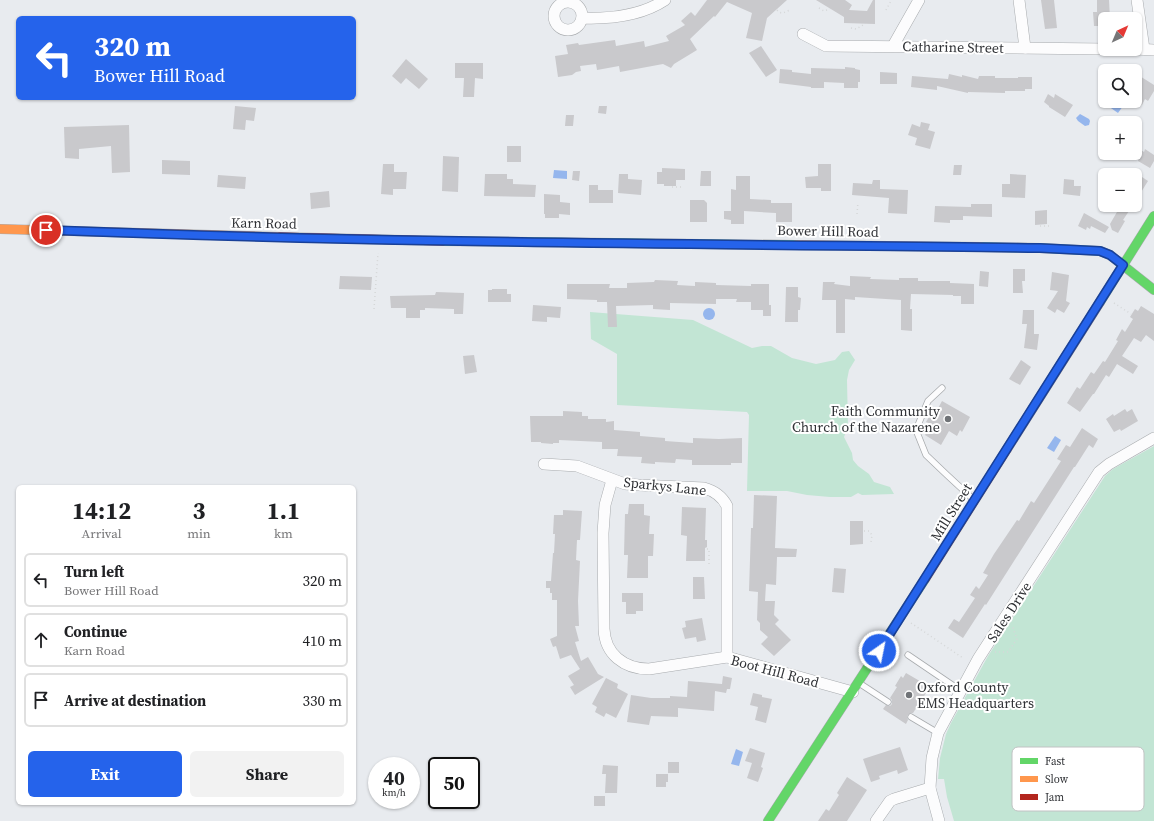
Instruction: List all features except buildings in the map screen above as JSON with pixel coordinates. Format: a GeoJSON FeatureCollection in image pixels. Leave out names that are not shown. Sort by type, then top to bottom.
{"type":"FeatureCollection","features":[{"type":"Feature","properties":{"kind":"street"},"geometry":{"type":"LineString","coordinates":[[582,18],[602,18],[629,15],[655,7],[665,0]]}},
{"type":"Feature","properties":{"kind":"street"},"geometry":{"type":"LineString","coordinates":[[893,46],[918,0]]}},
{"type":"Feature","properties":{"kind":"street"},"geometry":{"type":"LineString","coordinates":[[1019,0],[1025,48]]}},
{"type":"Feature","properties":{"kind":"street"},"geometry":{"type":"LineString","coordinates":[[1137,0],[1144,49]]}},
{"type":"Feature","properties":{"kind":"street","name":"Catharine Street"},"geometry":{"type":"LineString","coordinates":[[803,34],[826,46],[1098,49]]}},
{"type":"Feature","properties":{"kind":"street","name":"Mill Street"},"geometry":{"type":"LineString","coordinates":[[768,821],[856,687],[1154,216]]}},
{"type":"Feature","properties":{"kind":"street","name":"Karn Road"},"geometry":{"type":"LineString","coordinates":[[0,228],[186,235],[528,242]]}},
{"type":"Feature","properties":{"kind":"street","name":"Bower Hill Road"},"geometry":{"type":"LineString","coordinates":[[528,242],[1040,248],[1100,251],[1110,255],[1154,290]]}},
{"type":"Feature","properties":{"kind":"street","name":"Sales Drive"},"geometry":{"type":"LineString","coordinates":[[940,821],[930,788],[932,758],[938,733],[961,691],[983,652],[1099,472],[1109,464],[1154,438]]}},
{"type":"Feature","properties":{"kind":"street","name":"Sparkys Lane"},"geometry":{"type":"LineString","coordinates":[[544,464],[577,466],[625,484],[704,488],[712,490],[718,494],[727,506],[727,657]]}},
{"type":"Feature","properties":{"kind":"street","name":"Boot Hill Road"},"geometry":{"type":"LineString","coordinates":[[612,480],[605,505],[604,637],[615,656],[630,666],[639,669],[649,669],[727,657],[856,687]]}},
{"type":"Feature","properties":{"kind":"street"},"geometry":{"type":"LineString","coordinates":[[876,821],[890,801],[930,788]]}},
{"type":"Feature","properties":{"kind":"lane"},"geometry":{"type":"LineString","coordinates":[[942,388],[928,401],[916,430],[926,455],[974,500]]}},
{"type":"Feature","properties":{"kind":"lane"},"geometry":{"type":"LineString","coordinates":[[908,655],[961,691]]}},
{"type":"Feature","properties":{"kind":"lane"},"geometry":{"type":"LineString","coordinates":[[856,687],[888,702]]}},
{"type":"Feature","properties":{"kind":"lane"},"geometry":{"type":"LineString","coordinates":[[911,717],[938,733]]}},
{"type":"Feature","properties":{"kind":"path"},"geometry":{"type":"LineString","coordinates":[[886,10],[892,1],[890,0]]}},
{"type":"Feature","properties":{"kind":"path"},"geometry":{"type":"LineString","coordinates":[[819,8],[824,11],[830,9]]}},
{"type":"Feature","properties":{"kind":"path"},"geometry":{"type":"LineString","coordinates":[[777,10],[781,13],[790,10]]}},
{"type":"Feature","properties":{"kind":"path"},"geometry":{"type":"LineString","coordinates":[[851,28],[856,29],[863,26]]}},
{"type":"Feature","properties":{"kind":"path"},"geometry":{"type":"LineString","coordinates":[[672,187],[682,187]]}},
{"type":"Feature","properties":{"kind":"path"},"geometry":{"type":"LineString","coordinates":[[857,214],[858,202]]}},
{"type":"Feature","properties":{"kind":"path"},"geometry":{"type":"LineString","coordinates":[[1040,226],[1049,226]]}},
{"type":"Feature","properties":{"kind":"path"},"geometry":{"type":"LineString","coordinates":[[374,309],[378,240]]}},
{"type":"Feature","properties":{"kind":"path"},"geometry":{"type":"LineString","coordinates":[[1103,296],[1131,314]]}},
{"type":"Feature","properties":{"kind":"path"},"geometry":{"type":"LineString","coordinates":[[864,531],[869,531],[872,535],[871,542]]}},
{"type":"Feature","properties":{"kind":"path"},"geometry":{"type":"LineString","coordinates":[[707,549],[709,549],[709,566]]}},
{"type":"Feature","properties":{"kind":"path"},"geometry":{"type":"LineString","coordinates":[[983,652],[1008,652],[1017,639],[1008,614]]}},
{"type":"Feature","properties":{"kind":"path"},"geometry":{"type":"LineString","coordinates":[[901,616],[963,658]]}},
{"type":"Feature","properties":{"kind":"green space"},"geometry":{"type":"Polygon","coordinates":[[[590,312],[693,320],[752,348],[771,346],[792,358],[816,364],[835,360],[842,352],[849,351],[855,360],[849,370],[847,380],[848,427],[844,437],[852,453],[853,460],[858,466],[869,474],[874,482],[890,487],[894,494],[862,495],[858,493],[851,497],[830,497],[787,491],[747,491],[749,415],[747,412],[617,405],[617,354],[591,339],[590,312]]]}},
{"type":"Feature","properties":{"kind":"green space"},"geometry":{"type":"Polygon","coordinates":[[[1154,446],[1154,821],[954,821],[947,797],[944,779],[938,779],[940,758],[946,734],[988,656],[1105,476],[1113,469],[1154,446]]]}},
{"type":"Feature","properties":{"kind":"water"},"geometry":{"type":"Polygon","coordinates":[[[1111,108],[1122,108],[1118,113],[1111,108]]]}},
{"type":"Feature","properties":{"kind":"water"},"geometry":{"type":"Polygon","coordinates":[[[1080,114],[1089,119],[1089,125],[1085,126],[1078,121],[1076,118],[1080,114]]]}},
{"type":"Feature","properties":{"kind":"water"},"geometry":{"type":"Polygon","coordinates":[[[554,170],[567,171],[567,179],[553,178],[554,170]]]}},
{"type":"Feature","properties":{"kind":"water"},"geometry":{"type":"Polygon","coordinates":[[[709,308],[713,310],[715,314],[713,318],[709,320],[705,318],[703,314],[705,310],[709,308]]]}},
{"type":"Feature","properties":{"kind":"water"},"geometry":{"type":"Polygon","coordinates":[[[1055,436],[1061,440],[1054,452],[1047,448],[1055,436]]]}},
{"type":"Feature","properties":{"kind":"water"},"geometry":{"type":"Polygon","coordinates":[[[736,749],[743,752],[739,766],[731,764],[736,749]]]}},
{"type":"Feature","properties":{"kind":"traffic: fast"},"geometry":{"type":"LineString","coordinates":[[1100,302],[1154,216]]}},
{"type":"Feature","properties":{"kind":"traffic: fast"},"geometry":{"type":"LineString","coordinates":[[443,241],[796,245]]}},
{"type":"Feature","properties":{"kind":"traffic: fast"},"geometry":{"type":"LineString","coordinates":[[981,247],[1100,251],[1110,255],[1154,290]]}},
{"type":"Feature","properties":{"kind":"traffic: fast"},"geometry":{"type":"LineString","coordinates":[[768,821],[925,579]]}},
{"type":"Feature","properties":{"kind":"traffic: slow"},"geometry":{"type":"LineString","coordinates":[[0,229],[280,237]]}},
{"type":"Feature","properties":{"kind":"traffic: slow"},"geometry":{"type":"LineString","coordinates":[[796,245],[981,247]]}},
{"type":"Feature","properties":{"kind":"traffic: slow"},"geometry":{"type":"LineString","coordinates":[[1007,449],[1100,302]]}},
{"type":"Feature","properties":{"kind":"traffic: jam"},"geometry":{"type":"LineString","coordinates":[[280,237],[443,241]]}},
{"type":"Feature","properties":{"kind":"traffic: jam"},"geometry":{"type":"LineString","coordinates":[[925,579],[1007,449]]}},
{"type":"Feature","properties":{"kind":"place","name":"Faith Community Church of the Nazarene"},"geometry":{"type":"Point","coordinates":[948,419]}},
{"type":"Feature","properties":{"kind":"place","name":"Oxford County EMS Headquarters"},"geometry":{"type":"Point","coordinates":[909,695]}},
{"type":"Feature","properties":{"kind":"route"},"geometry":{"type":"LineString","coordinates":[[46,230],[383,240],[1040,248],[1100,251],[1110,255],[1123,265],[879,651]]}}]}
